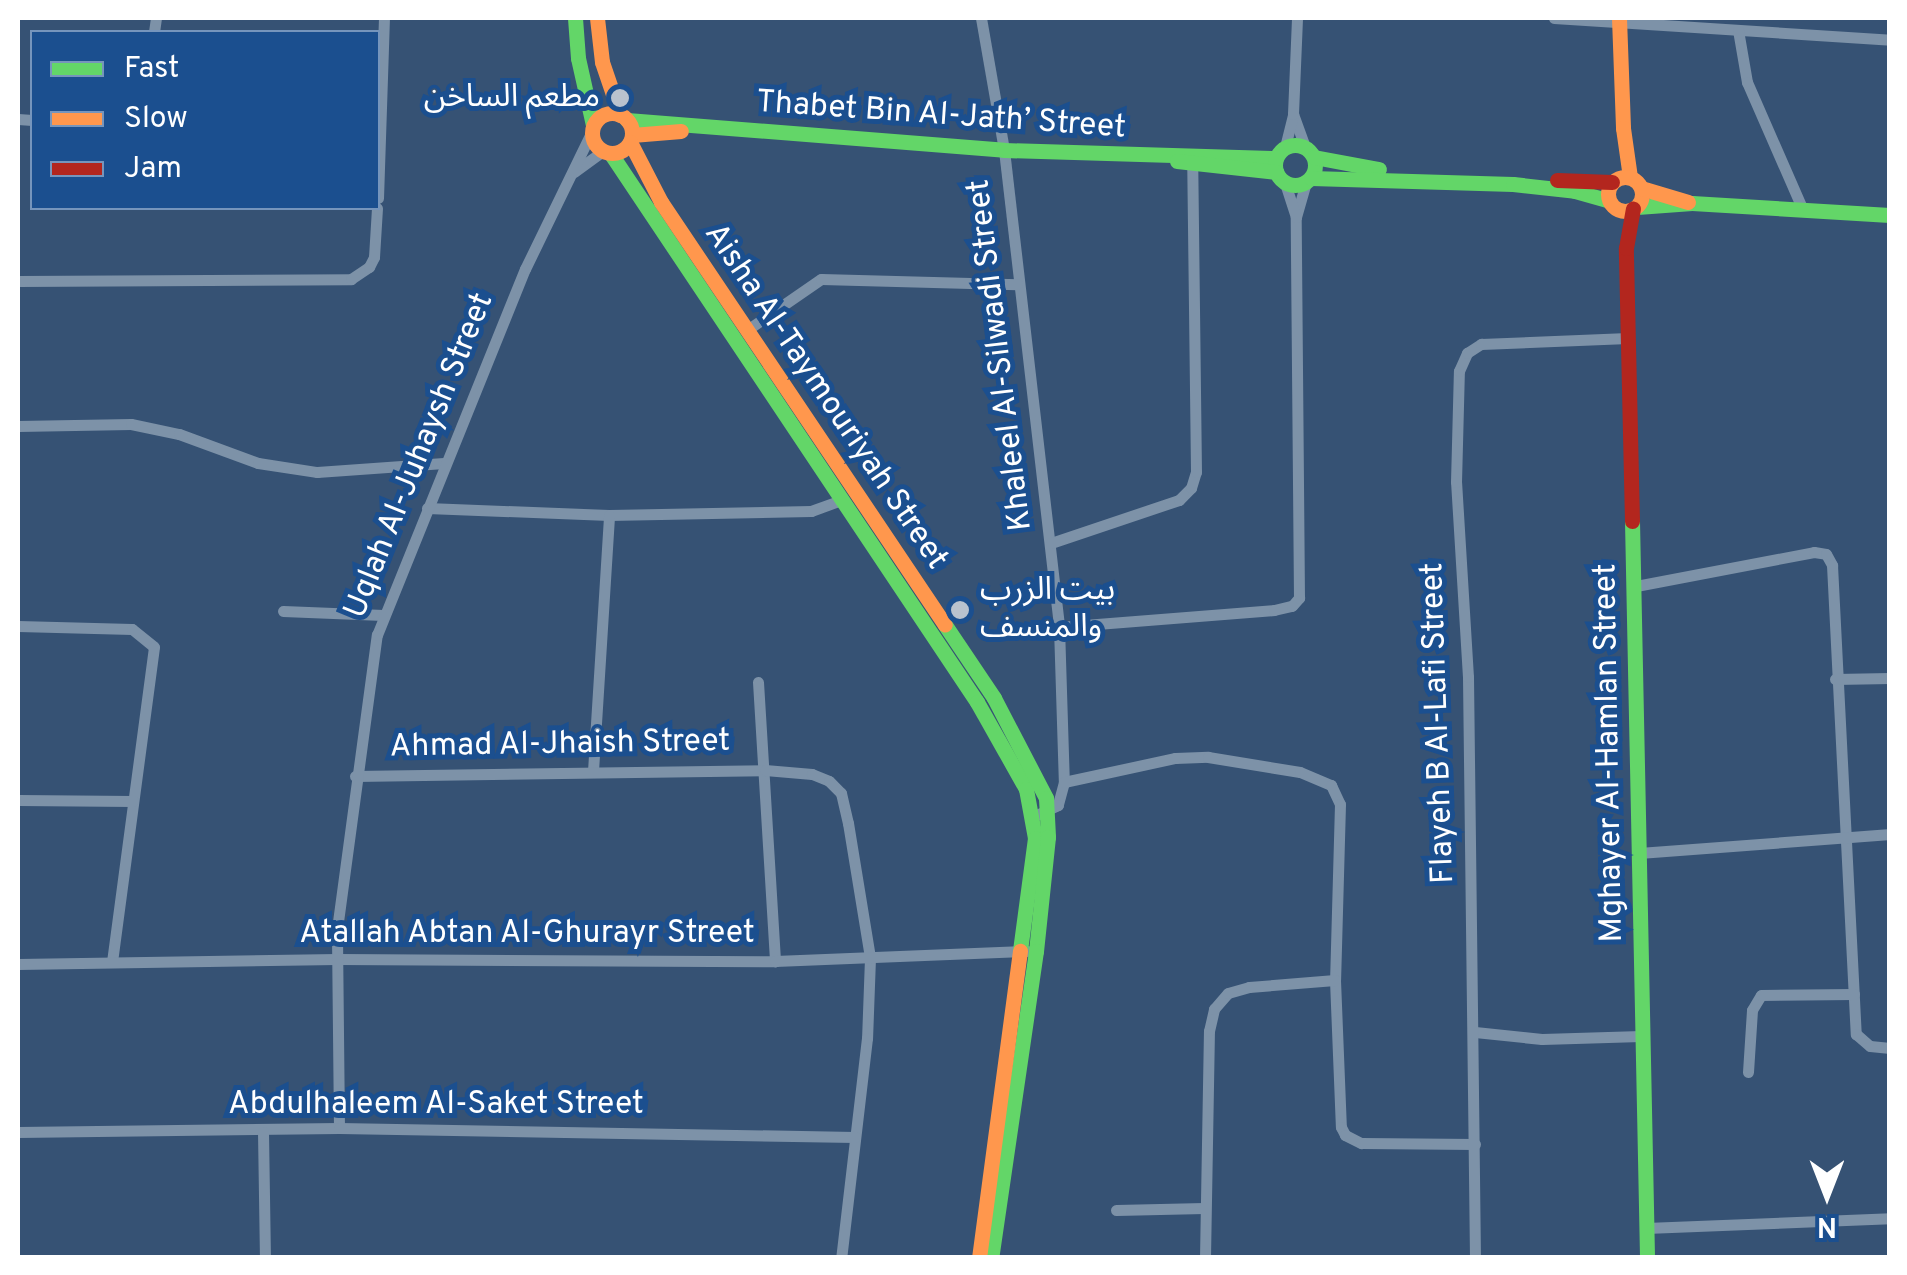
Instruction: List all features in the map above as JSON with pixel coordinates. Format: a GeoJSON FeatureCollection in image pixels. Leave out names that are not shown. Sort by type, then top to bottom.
{"type":"FeatureCollection","features":[{"type":"Feature","properties":{"kind":"street"},"geometry":{"type":"LineString","coordinates":[[380,112],[384,18]]}},
{"type":"Feature","properties":{"kind":"street","name":"Aisha Al-Taymouriyah Street"},"geometry":{"type":"LineString","coordinates":[[575,18],[580,71],[592,129],[977,702],[1041,814]]}},
{"type":"Feature","properties":{"kind":"street","name":"Aisha Al-Taymouriyah Street"},"geometry":{"type":"LineString","coordinates":[[597,18],[606,76],[661,202],[994,698],[1042,785],[1029,951],[991,1258]]}},
{"type":"Feature","properties":{"kind":"street","name":"Khaleel Al-Silwadi Street"},"geometry":{"type":"LineString","coordinates":[[981,18],[1004,150],[1016,284],[1059,627],[1064,782],[1058,805],[1041,814]]}},
{"type":"Feature","properties":{"kind":"street"},"geometry":{"type":"LineString","coordinates":[[1059,627],[1274,610],[1292,606],[1298,598],[1296,217],[1281,165],[1293,114],[1297,18]]}},
{"type":"Feature","properties":{"kind":"street"},"geometry":{"type":"LineString","coordinates":[[1554,18],[1620,19],[1890,40]]}},
{"type":"Feature","properties":{"kind":"street"},"geometry":{"type":"LineString","coordinates":[[1611,204],[1625,181],[1620,19]]}},
{"type":"Feature","properties":{"kind":"street"},"geometry":{"type":"LineString","coordinates":[[1738,30],[1746,82],[1802,208]]}},
{"type":"Feature","properties":{"kind":"street"},"geometry":{"type":"LineString","coordinates":[[570,174],[607,152],[627,128],[604,114],[592,129]]}},
{"type":"Feature","properties":{"kind":"street"},"geometry":{"type":"LineString","coordinates":[[1293,114],[1310,152],[1309,180],[1296,217]]}},
{"type":"Feature","properties":{"kind":"street","name":"Thabet Bin Al-Jath’ Street"},"geometry":{"type":"LineString","coordinates":[[627,128],[710,128],[1281,165]]}},
{"type":"Feature","properties":{"kind":"street","name":"Uqlah Al-Juhaysh Street"},"geometry":{"type":"LineString","coordinates":[[339,1128],[337,959],[355,776],[372,659],[383,615],[444,462],[592,129]]}},
{"type":"Feature","properties":{"kind":"street"},"geometry":{"type":"LineString","coordinates":[[1281,165],[1310,152],[1408,172],[1625,181],[1692,203]]}},
{"type":"Feature","properties":{"kind":"street"},"geometry":{"type":"LineString","coordinates":[[1051,543],[1178,500],[1191,488],[1196,472],[1191,161]]}},
{"type":"Feature","properties":{"kind":"street"},"geometry":{"type":"LineString","coordinates":[[1281,165],[1309,180],[1514,184],[1575,191],[1635,208],[1692,203],[1890,214]]}},
{"type":"Feature","properties":{"kind":"street","name":"Mghayer Al-Hamlan Street"},"geometry":{"type":"LineString","coordinates":[[1625,181],[1635,208],[1626,248],[1647,1258]]}},
{"type":"Feature","properties":{"kind":"street","name":"Mghayer Al-Hamlan Street"},"geometry":{"type":"LineString","coordinates":[[1611,204],[1626,248]]}},
{"type":"Feature","properties":{"kind":"street"},"geometry":{"type":"LineString","coordinates":[[18,281],[351,279],[369,267],[374,258],[377,210]]}},
{"type":"Feature","properties":{"kind":"street"},"geometry":{"type":"LineString","coordinates":[[747,330],[821,279],[1016,284]]}},
{"type":"Feature","properties":{"kind":"street","name":"Flayeh B Al-Lafi Street"},"geometry":{"type":"LineString","coordinates":[[1474,1258],[1475,1032],[1468,677],[1456,482],[1459,371],[1467,353],[1481,344],[1628,338]]}},
{"type":"Feature","properties":{"kind":"street"},"geometry":{"type":"LineString","coordinates":[[18,426],[131,424],[179,434],[258,463],[317,472],[444,462]]}},
{"type":"Feature","properties":{"kind":"street"},"geometry":{"type":"LineString","coordinates":[[427,508],[609,515],[811,511],[841,500]]}},
{"type":"Feature","properties":{"kind":"street"},"geometry":{"type":"LineString","coordinates":[[593,771],[609,515]]}},
{"type":"Feature","properties":{"kind":"street"},"geometry":{"type":"LineString","coordinates":[[1636,586],[1814,552],[1826,554],[1832,565],[1835,680],[1859,1038],[1876,1048],[1890,1048]]}},
{"type":"Feature","properties":{"kind":"street"},"geometry":{"type":"LineString","coordinates":[[283,610],[383,615]]}},
{"type":"Feature","properties":{"kind":"street"},"geometry":{"type":"LineString","coordinates":[[18,626],[132,629],[154,647],[112,962]]}},
{"type":"Feature","properties":{"kind":"street"},"geometry":{"type":"LineString","coordinates":[[1835,680],[1890,678]]}},
{"type":"Feature","properties":{"kind":"street","name":"Ahmad Al-Jhaish Street"},"geometry":{"type":"LineString","coordinates":[[758,682],[775,961]]}},
{"type":"Feature","properties":{"kind":"street"},"geometry":{"type":"LineString","coordinates":[[1064,782],[1175,758],[1243,759],[1320,777],[1331,785],[1340,804],[1336,980],[1341,1128],[1345,1136],[1361,1143],[1476,1144]]}},
{"type":"Feature","properties":{"kind":"street"},"geometry":{"type":"LineString","coordinates":[[765,770],[812,774],[830,781],[841,794],[870,958],[869,1011],[841,1258]]}},
{"type":"Feature","properties":{"kind":"street","name":"Ahmad Al-Jhaish Street"},"geometry":{"type":"LineString","coordinates":[[355,776],[765,770]]}},
{"type":"Feature","properties":{"kind":"street"},"geometry":{"type":"LineString","coordinates":[[18,800],[133,801]]}},
{"type":"Feature","properties":{"kind":"street"},"geometry":{"type":"LineString","coordinates":[[1639,853],[1890,834]]}},
{"type":"Feature","properties":{"kind":"street","name":"Aisha Al-Taymouriyah Street"},"geometry":{"type":"LineString","coordinates":[[978,1258],[1029,951]]}},
{"type":"Feature","properties":{"kind":"street","name":"Atallah Abtan Al-Ghurayr Street"},"geometry":{"type":"LineString","coordinates":[[18,964],[337,959],[775,961],[1029,951]]}},
{"type":"Feature","properties":{"kind":"street"},"geometry":{"type":"LineString","coordinates":[[1205,1258],[1208,1031],[1214,1010],[1228,993],[1249,987],[1336,980]]}},
{"type":"Feature","properties":{"kind":"street"},"geometry":{"type":"LineString","coordinates":[[1748,1072],[1752,1010],[1761,995],[1854,994]]}},
{"type":"Feature","properties":{"kind":"street"},"geometry":{"type":"LineString","coordinates":[[1475,1032],[1542,1039],[1641,1036]]}},
{"type":"Feature","properties":{"kind":"street","name":"Abdulhaleem Al-Saket Street"},"geometry":{"type":"LineString","coordinates":[[18,1132],[263,1132],[339,1128],[855,1137]]}},
{"type":"Feature","properties":{"kind":"street"},"geometry":{"type":"LineString","coordinates":[[263,1132],[265,1258]]}},
{"type":"Feature","properties":{"kind":"street"},"geometry":{"type":"LineString","coordinates":[[1116,1210],[1204,1208]]}},
{"type":"Feature","properties":{"kind":"street"},"geometry":{"type":"LineString","coordinates":[[1646,1228],[1890,1218]]}},
{"type":"Feature","properties":{"kind":"traffic: fast"},"geometry":{"type":"LineString","coordinates":[[575,18],[578,58],[593,125]]}},
{"type":"Feature","properties":{"kind":"traffic: fast"},"geometry":{"type":"LineString","coordinates":[[627,120],[1004,150],[1276,158]]}},
{"type":"Feature","properties":{"kind":"traffic: fast"},"geometry":{"type":"LineString","coordinates":[[1295,145],[1309,151],[1315,165],[1309,179],[1295,185],[1281,179],[1275,165],[1281,151],[1295,145]]}},
{"type":"Feature","properties":{"kind":"traffic: fast"},"geometry":{"type":"LineString","coordinates":[[611,154],[977,702],[1026,789],[1035,838],[1020,951]]}},
{"type":"Feature","properties":{"kind":"traffic: fast"},"geometry":{"type":"LineString","coordinates":[[1314,157],[1379,169]]}},
{"type":"Feature","properties":{"kind":"traffic: fast"},"geometry":{"type":"LineString","coordinates":[[1177,161],[1276,172]]}},
{"type":"Feature","properties":{"kind":"traffic: fast"},"geometry":{"type":"LineString","coordinates":[[1311,178],[1513,184],[1575,191],[1609,201]]}},
{"type":"Feature","properties":{"kind":"traffic: fast"},"geometry":{"type":"LineString","coordinates":[[1637,207],[1692,203],[1890,215]]}},
{"type":"Feature","properties":{"kind":"traffic: fast"},"geometry":{"type":"LineString","coordinates":[[1632,521],[1647,1258]]}},
{"type":"Feature","properties":{"kind":"traffic: fast"},"geometry":{"type":"LineString","coordinates":[[945,625],[994,698],[1046,798],[1048,837],[1036,951],[991,1258]]}},
{"type":"Feature","properties":{"kind":"traffic: slow"},"geometry":{"type":"LineString","coordinates":[[597,18],[602,62],[620,115]]}},
{"type":"Feature","properties":{"kind":"traffic: slow"},"geometry":{"type":"LineString","coordinates":[[1619,18],[1623,128],[1630,177]]}},
{"type":"Feature","properties":{"kind":"traffic: slow"},"geometry":{"type":"LineString","coordinates":[[612,113],[626,119],[632,133],[626,147],[612,153],[598,147],[592,133],[598,119],[612,113]]}},
{"type":"Feature","properties":{"kind":"traffic: slow"},"geometry":{"type":"LineString","coordinates":[[632,135],[681,131]]}},
{"type":"Feature","properties":{"kind":"traffic: slow"},"geometry":{"type":"LineString","coordinates":[[630,142],[661,202],[945,625]]}},
{"type":"Feature","properties":{"kind":"traffic: slow"},"geometry":{"type":"LineString","coordinates":[[1625,177],[1637,182],[1642,194],[1637,206],[1625,211],[1613,206],[1608,194],[1613,182],[1625,177]]}},
{"type":"Feature","properties":{"kind":"traffic: slow"},"geometry":{"type":"LineString","coordinates":[[1641,188],[1688,202]]}},
{"type":"Feature","properties":{"kind":"traffic: slow"},"geometry":{"type":"LineString","coordinates":[[979,1258],[1020,951]]}},
{"type":"Feature","properties":{"kind":"traffic: jam"},"geometry":{"type":"LineString","coordinates":[[1557,180],[1612,182]]}},
{"type":"Feature","properties":{"kind":"traffic: jam"},"geometry":{"type":"LineString","coordinates":[[1632,521],[1626,248],[1633,209]]}},
{"type":"Feature","properties":{"kind":"place","name":"مطعم الساخن"},"geometry":{"type":"Point","coordinates":[620,98]}},
{"type":"Feature","properties":{"kind":"place","name":"بيت الزرب والمنسف"},"geometry":{"type":"Point","coordinates":[960,610]}}]}
